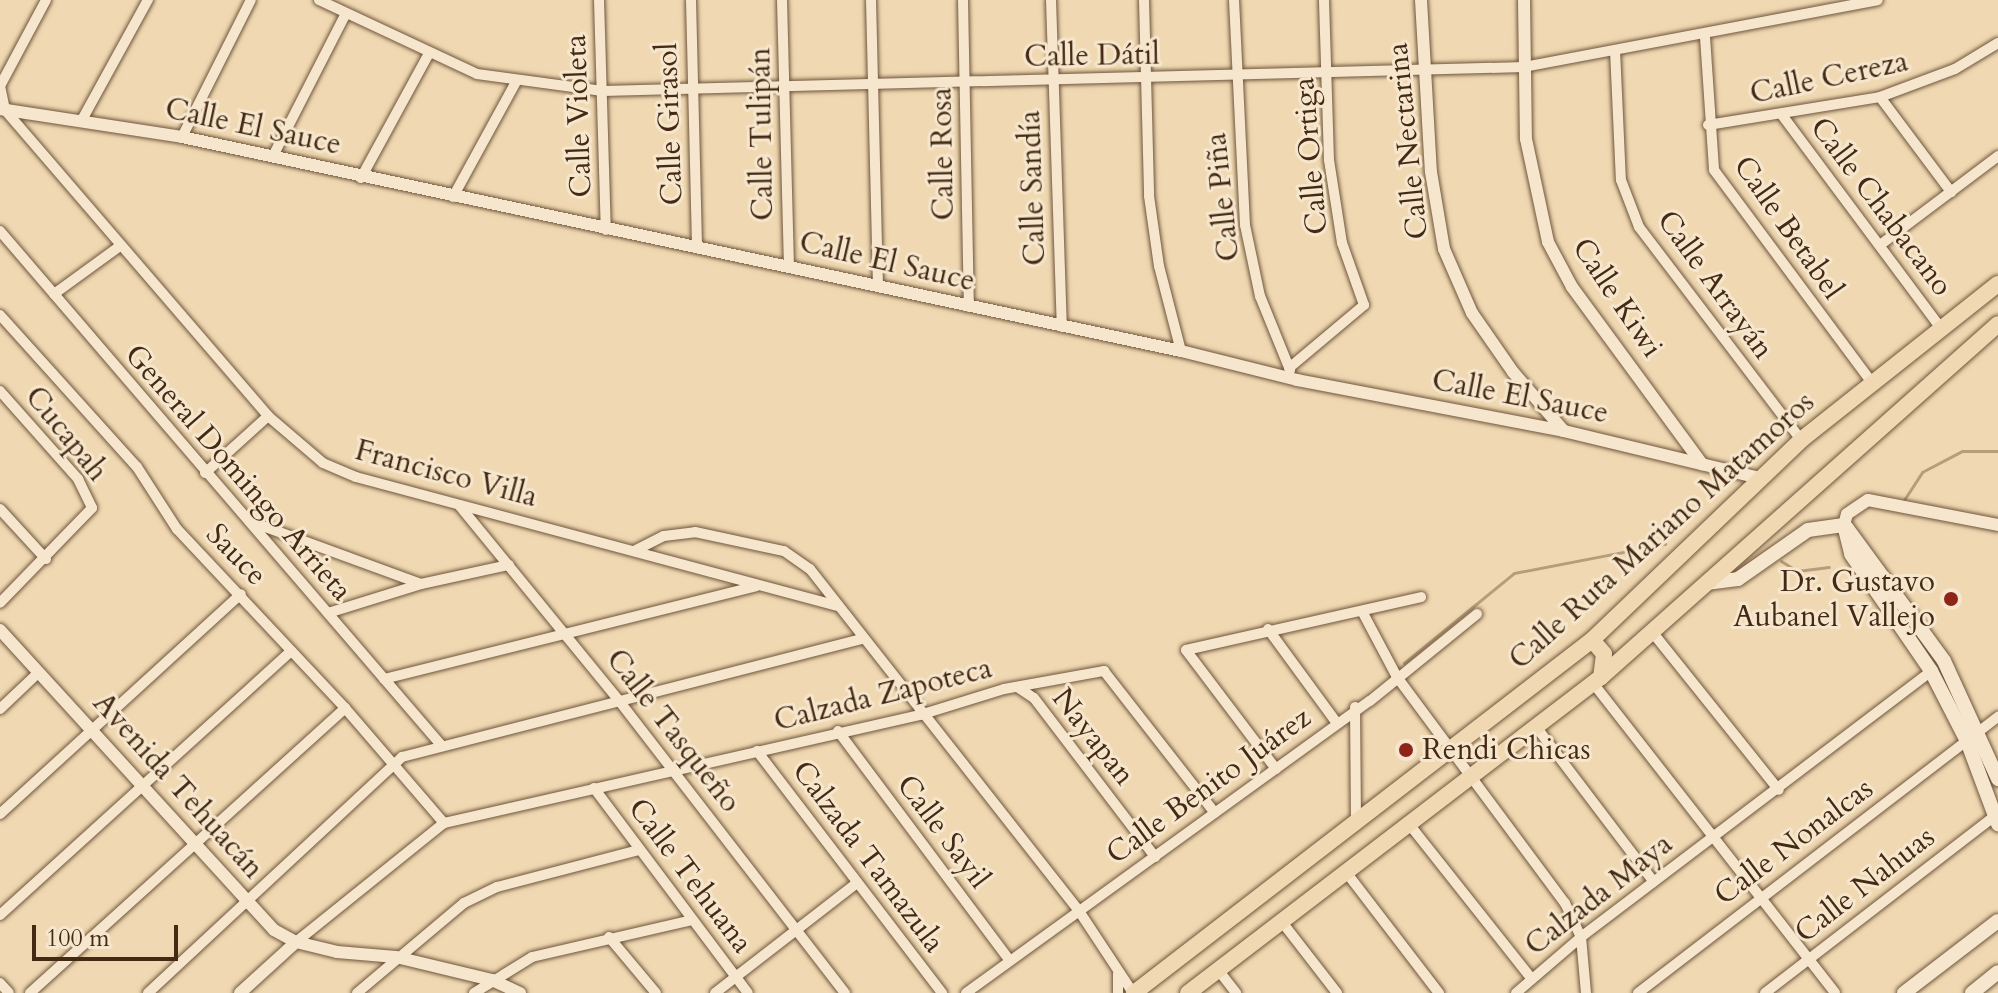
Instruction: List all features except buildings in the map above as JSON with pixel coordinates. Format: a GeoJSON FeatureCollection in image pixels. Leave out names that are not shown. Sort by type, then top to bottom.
{"type":"FeatureCollection","features":[{"type":"Feature","properties":{"kind":"main road","name":"Calle Ruta Mariano Matamoros"},"geometry":{"type":"LineString","coordinates":[[1133,993],[1451,752],[1592,640],[1801,440],[1998,284]]}},
{"type":"Feature","properties":{"kind":"main road"},"geometry":{"type":"LineString","coordinates":[[1188,993],[1597,680],[1998,324]]}},
{"type":"Feature","properties":{"kind":"main road"},"geometry":{"type":"LineString","coordinates":[[1706,583],[1738,579],[1808,530],[1844,525]]}},
{"type":"Feature","properties":{"kind":"main road"},"geometry":{"type":"LineString","coordinates":[[1844,525],[1851,554],[1931,671],[1967,741],[1996,820]]}},
{"type":"Feature","properties":{"kind":"main road"},"geometry":{"type":"LineString","coordinates":[[1844,525],[1944,661],[1980,731],[1998,779]]}},
{"type":"Feature","properties":{"kind":"main road"},"geometry":{"type":"LineString","coordinates":[[1592,640],[1604,654],[1597,680]]}},
{"type":"Feature","properties":{"kind":"main road"},"geometry":{"type":"LineString","coordinates":[[1432,766],[1429,782],[1438,801]]}},
{"type":"Feature","properties":{"kind":"main road"},"geometry":{"type":"LineString","coordinates":[[1904,993],[1998,921]]}},
{"type":"Feature","properties":{"kind":"main road"},"geometry":{"type":"LineString","coordinates":[[1972,993],[1998,972]]}},
{"type":"Feature","properties":{"kind":"street"},"geometry":{"type":"LineString","coordinates":[[2,109],[0,86],[46,0]]}},
{"type":"Feature","properties":{"kind":"street"},"geometry":{"type":"LineString","coordinates":[[83,118],[148,0]]}},
{"type":"Feature","properties":{"kind":"street"},"geometry":{"type":"LineString","coordinates":[[182,137],[251,0]]}},
{"type":"Feature","properties":{"kind":"street","name":"Calle Dátil"},"geometry":{"type":"LineString","coordinates":[[319,0],[428,55],[516,82],[603,91],[1423,73],[1524,67],[1705,37],[1878,0]]}},
{"type":"Feature","properties":{"kind":"street","name":"Calle Violeta"},"geometry":{"type":"LineString","coordinates":[[599,0],[606,230]]}},
{"type":"Feature","properties":{"kind":"street","name":"Calle Girasol"},"geometry":{"type":"LineString","coordinates":[[691,0],[697,246]]}},
{"type":"Feature","properties":{"kind":"street","name":"Calle Tulipán"},"geometry":{"type":"LineString","coordinates":[[782,0],[789,266]]}},
{"type":"Feature","properties":{"kind":"street"},"geometry":{"type":"LineString","coordinates":[[871,0],[878,285]]}},
{"type":"Feature","properties":{"kind":"street","name":"Calle Rosa"},"geometry":{"type":"LineString","coordinates":[[963,0],[969,307]]}},
{"type":"Feature","properties":{"kind":"street","name":"Calle Sandía"},"geometry":{"type":"LineString","coordinates":[[1051,0],[1062,327]]}},
{"type":"Feature","properties":{"kind":"street"},"geometry":{"type":"LineString","coordinates":[[1144,0],[1149,196],[1159,266],[1181,351]]}},
{"type":"Feature","properties":{"kind":"street","name":"Calle Piña"},"geometry":{"type":"LineString","coordinates":[[1234,0],[1245,225],[1260,296],[1289,368],[1297,380]]}},
{"type":"Feature","properties":{"kind":"street","name":"Calle Ortiga"},"geometry":{"type":"LineString","coordinates":[[1289,368],[1364,305],[1342,243],[1329,160],[1324,0]]}},
{"type":"Feature","properties":{"kind":"street","name":"Calle Nectarina"},"geometry":{"type":"LineString","coordinates":[[1421,0],[1431,172],[1444,249],[1472,313],[1513,372],[1564,431]]}},
{"type":"Feature","properties":{"kind":"street","name":"Calle Kiwi"},"geometry":{"type":"LineString","coordinates":[[1524,0],[1526,139],[1548,242],[1572,287],[1702,464]]}},
{"type":"Feature","properties":{"kind":"street"},"geometry":{"type":"LineString","coordinates":[[273,156],[345,15]]}},
{"type":"Feature","properties":{"kind":"street","name":"Calle Betabel"},"geometry":{"type":"LineString","coordinates":[[1705,37],[1708,125],[1714,170],[1724,189],[1872,383]]}},
{"type":"Feature","properties":{"kind":"street","name":"Calle Cereza"},"geometry":{"type":"LineString","coordinates":[[1708,125],[1880,97],[1955,69],[1998,43]]}},
{"type":"Feature","properties":{"kind":"street","name":"Calle Arrayán"},"geometry":{"type":"LineString","coordinates":[[1615,50],[1621,180],[1639,227],[1801,440]]}},
{"type":"Feature","properties":{"kind":"street"},"geometry":{"type":"LineString","coordinates":[[361,178],[428,55]]}},
{"type":"Feature","properties":{"kind":"street"},"geometry":{"type":"LineString","coordinates":[[453,197],[516,82]]}},
{"type":"Feature","properties":{"kind":"street"},"geometry":{"type":"LineString","coordinates":[[1880,97],[1951,192]]}},
{"type":"Feature","properties":{"kind":"street","name":"Calle El Sauce"},"geometry":{"type":"LineString","coordinates":[[2,109],[83,118],[273,156],[361,178],[697,246],[1181,351],[1297,380],[1564,431],[1760,478]]}},
{"type":"Feature","properties":{"kind":"street","name":"Francisco Villa"},"geometry":{"type":"LineString","coordinates":[[2,109],[268,416],[323,463],[457,503],[837,606]]}},
{"type":"Feature","properties":{"kind":"street","name":"Calle Chabacano"},"geometry":{"type":"LineString","coordinates":[[1782,115],[1941,328]]}},
{"type":"Feature","properties":{"kind":"street"},"geometry":{"type":"LineString","coordinates":[[1880,245],[1998,156]]}},
{"type":"Feature","properties":{"kind":"street","name":"General Domingo Arrieta"},"geometry":{"type":"LineString","coordinates":[[0,231],[441,745]]}},
{"type":"Feature","properties":{"kind":"street"},"geometry":{"type":"LineString","coordinates":[[54,294],[120,246]]}},
{"type":"Feature","properties":{"kind":"street","name":"Sauce"},"geometry":{"type":"LineString","coordinates":[[0,315],[137,467],[177,529],[345,708],[444,823]]}},
{"type":"Feature","properties":{"kind":"street","name":"Cucapah"},"geometry":{"type":"LineString","coordinates":[[0,391],[78,479],[92,508],[46,559]]}},
{"type":"Feature","properties":{"kind":"street"},"geometry":{"type":"LineString","coordinates":[[205,473],[268,416]]}},
{"type":"Feature","properties":{"kind":"street"},"geometry":{"type":"LineString","coordinates":[[1844,525],[1847,514],[1868,500],[1998,525]]}},
{"type":"Feature","properties":{"kind":"street","name":"Calle Tasqueño"},"geometry":{"type":"LineString","coordinates":[[457,503],[620,702],[845,993]]}},
{"type":"Feature","properties":{"kind":"street"},"geometry":{"type":"LineString","coordinates":[[0,509],[46,559],[0,603]]}},
{"type":"Feature","properties":{"kind":"street"},"geometry":{"type":"LineString","coordinates":[[247,520],[421,584]]}},
{"type":"Feature","properties":{"kind":"street"},"geometry":{"type":"LineString","coordinates":[[636,550],[664,536],[695,532],[784,551],[810,569],[920,715],[1079,911],[1133,993]]}},
{"type":"Feature","properties":{"kind":"street"},"geometry":{"type":"LineString","coordinates":[[328,613],[421,584],[509,565]]}},
{"type":"Feature","properties":{"kind":"street"},"geometry":{"type":"LineString","coordinates":[[384,679],[567,636],[758,585]]}},
{"type":"Feature","properties":{"kind":"street"},"geometry":{"type":"LineString","coordinates":[[0,814],[241,594]]}},
{"type":"Feature","properties":{"kind":"street"},"geometry":{"type":"LineString","coordinates":[[1276,769],[1186,650],[1268,629],[1363,613],[1421,597]]}},
{"type":"Feature","properties":{"kind":"street"},"geometry":{"type":"LineString","coordinates":[[1363,613],[1397,677],[1565,903],[1581,937],[1586,993]]}},
{"type":"Feature","properties":{"kind":"street","name":"Calle Benito Juárez"},"geometry":{"type":"LineString","coordinates":[[966,993],[1276,769],[1477,614]]}},
{"type":"Feature","properties":{"kind":"street"},"geometry":{"type":"LineString","coordinates":[[1268,629],[1336,722]]}},
{"type":"Feature","properties":{"kind":"street","name":"Avenida Tehuacán"},"geometry":{"type":"LineString","coordinates":[[0,630],[274,930],[296,942],[337,952],[396,957],[492,980],[520,993]]}},
{"type":"Feature","properties":{"kind":"street"},"geometry":{"type":"LineString","coordinates":[[1653,633],[1779,790]]}},
{"type":"Feature","properties":{"kind":"street"},"geometry":{"type":"LineString","coordinates":[[148,993],[393,762],[441,745],[861,639]]}},
{"type":"Feature","properties":{"kind":"street"},"geometry":{"type":"LineString","coordinates":[[0,915],[291,651]]}},
{"type":"Feature","properties":{"kind":"street","name":"Calzada Zapoteca"},"geometry":{"type":"LineString","coordinates":[[444,823],[675,772],[838,731],[920,715],[1019,688],[1104,671],[1215,813]]}},
{"type":"Feature","properties":{"kind":"street","name":"Calzada Maya"},"geometry":{"type":"LineString","coordinates":[[1516,993],[1581,937],[1779,790],[1931,671]]}},
{"type":"Feature","properties":{"kind":"street"},"geometry":{"type":"LineString","coordinates":[[0,709],[39,672]]}},
{"type":"Feature","properties":{"kind":"street"},"geometry":{"type":"LineString","coordinates":[[1597,680],[1712,838],[1835,993]]}},
{"type":"Feature","properties":{"kind":"street","name":"Nayapan"},"geometry":{"type":"LineString","coordinates":[[1019,688],[1034,698],[1155,857]]}},
{"type":"Feature","properties":{"kind":"street"},"geometry":{"type":"LineString","coordinates":[[1355,707],[1356,825]]}},
{"type":"Feature","properties":{"kind":"street"},"geometry":{"type":"LineString","coordinates":[[30,993],[193,842],[345,708]]}},
{"type":"Feature","properties":{"kind":"street","name":"Calle Nonalcas"},"geometry":{"type":"LineString","coordinates":[[1638,993],[1998,717]]}},
{"type":"Feature","properties":{"kind":"street"},"geometry":{"type":"LineString","coordinates":[[1537,728],[1654,882]]}},
{"type":"Feature","properties":{"kind":"street","name":"Calle Sayil"},"geometry":{"type":"LineString","coordinates":[[838,731],[1010,961]]}},
{"type":"Feature","properties":{"kind":"street","name":"Calzada Tamazula"},"geometry":{"type":"LineString","coordinates":[[757,751],[942,993]]}},
{"type":"Feature","properties":{"kind":"street","name":"Calle Tehuana"},"geometry":{"type":"LineString","coordinates":[[594,788],[748,993]]}},
{"type":"Feature","properties":{"kind":"street","name":"Calle Nahuas"},"geometry":{"type":"LineString","coordinates":[[1765,993],[1996,820]]}},
{"type":"Feature","properties":{"kind":"street"},"geometry":{"type":"LineString","coordinates":[[240,993],[296,942],[444,823]]}},
{"type":"Feature","properties":{"kind":"street"},"geometry":{"type":"LineString","coordinates":[[1409,824],[1531,978]]}},
{"type":"Feature","properties":{"kind":"street"},"geometry":{"type":"LineString","coordinates":[[357,993],[396,957],[464,903],[497,887],[639,850]]}},
{"type":"Feature","properties":{"kind":"street"},"geometry":{"type":"LineString","coordinates":[[1346,872],[1439,993]]}},
{"type":"Feature","properties":{"kind":"street"},"geometry":{"type":"LineString","coordinates":[[715,993],[857,883]]}},
{"type":"Feature","properties":{"kind":"street"},"geometry":{"type":"LineString","coordinates":[[474,993],[532,957],[692,920]]}},
{"type":"Feature","properties":{"kind":"street"},"geometry":{"type":"LineString","coordinates":[[1282,922],[1337,993]]}},
{"type":"Feature","properties":{"kind":"street"},"geometry":{"type":"LineString","coordinates":[[609,937],[656,993]]}},
{"type":"Feature","properties":{"kind":"street"},"geometry":{"type":"LineString","coordinates":[[1219,971],[1236,993]]}},
{"type":"Feature","properties":{"kind":"street"},"geometry":{"type":"LineString","coordinates":[[1118,974],[1118,993]]}},
{"type":"Feature","properties":{"kind":"street"},"geometry":{"type":"LineString","coordinates":[[0,983],[9,993]]}},
{"type":"Feature","properties":{"kind":"waterway"},"geometry":{"type":"LineString","coordinates":[[1904,500],[1922,472],[1962,451],[1998,451]]}},
{"type":"Feature","properties":{"kind":"waterway"},"geometry":{"type":"LineString","coordinates":[[1404,663],[1514,573],[1665,544]]}},
{"type":"Feature","properties":{"kind":"waterway"},"geometry":{"type":"LineString","coordinates":[[1781,561],[1797,571],[1829,567]]}},
{"type":"Feature","properties":{"kind":"place","name":"Dr. Gustavo Aubanel Vallejo"},"geometry":{"type":"Point","coordinates":[1951,599]}},
{"type":"Feature","properties":{"kind":"place","name":"Rendi Chicas"},"geometry":{"type":"Point","coordinates":[1406,750]}}]}
